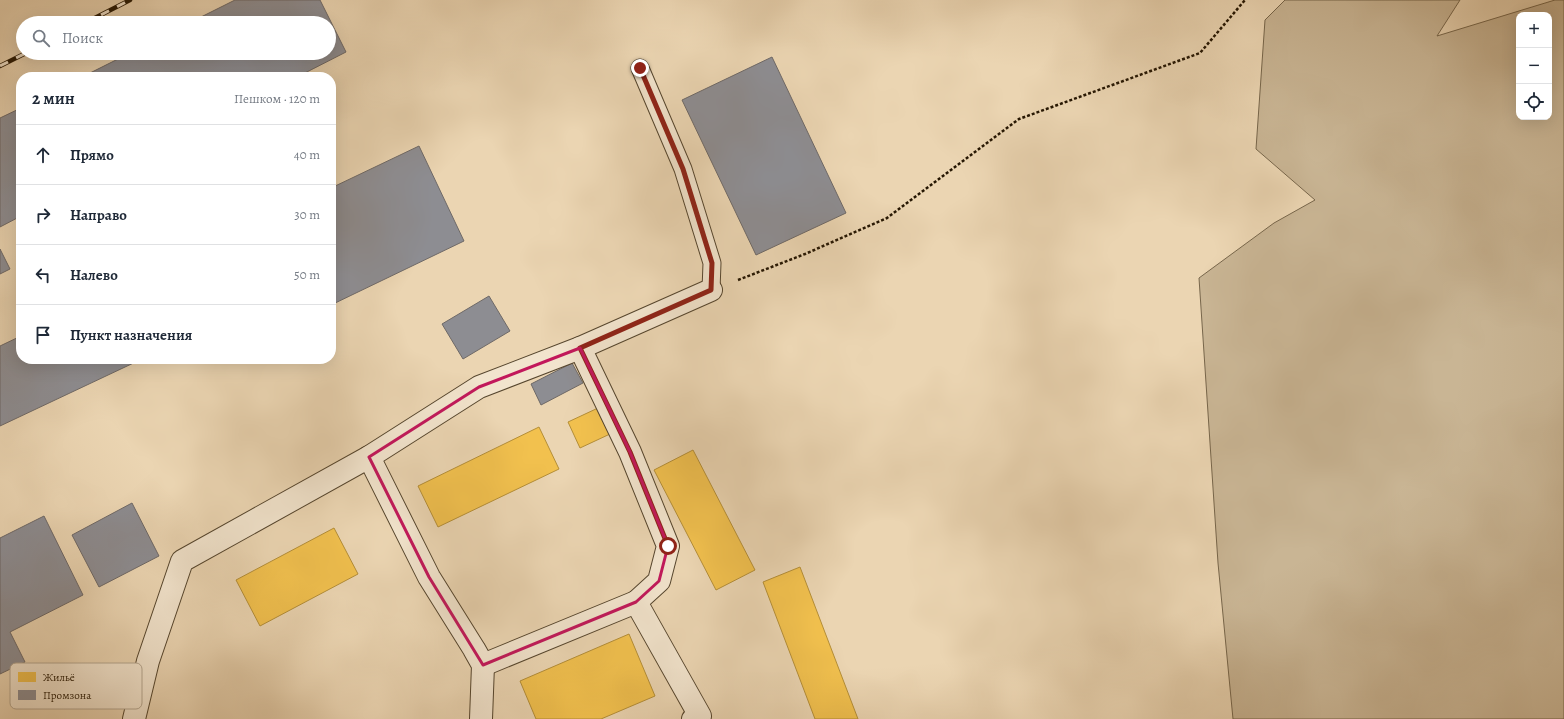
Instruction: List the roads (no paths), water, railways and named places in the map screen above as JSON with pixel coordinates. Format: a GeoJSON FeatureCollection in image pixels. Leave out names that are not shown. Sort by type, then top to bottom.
{"type":"FeatureCollection","features":[{"type":"Feature","properties":{"kind":"street"},"geometry":{"type":"LineString","coordinates":[[142,686],[148,661],[182,561],[369,457],[478,387],[580,348],[711,290]]}},
{"type":"Feature","properties":{"kind":"street"},"geometry":{"type":"LineString","coordinates":[[482,665],[636,602],[659,581],[668,546],[630,452],[580,348]]}},
{"type":"Feature","properties":{"kind":"street"},"geometry":{"type":"LineString","coordinates":[[369,457],[429,577],[474,649],[482,665],[480,719]]}},
{"type":"Feature","properties":{"kind":"street"},"geometry":{"type":"LineString","coordinates":[[636,602],[700,716],[693,719]]}},
{"type":"Feature","properties":{"kind":"street"},"geometry":{"type":"LineString","coordinates":[[134,719],[136,709]]}},
{"type":"Feature","properties":{"kind":"lane"},"geometry":{"type":"LineString","coordinates":[[640,68],[683,169],[712,263],[711,290]]}},
{"type":"Feature","properties":{"kind":"railway"},"geometry":{"type":"LineString","coordinates":[[99,16],[130,0]]}},
{"type":"Feature","properties":{"kind":"railway"},"geometry":{"type":"LineString","coordinates":[[0,66],[16,58]]}}]}
